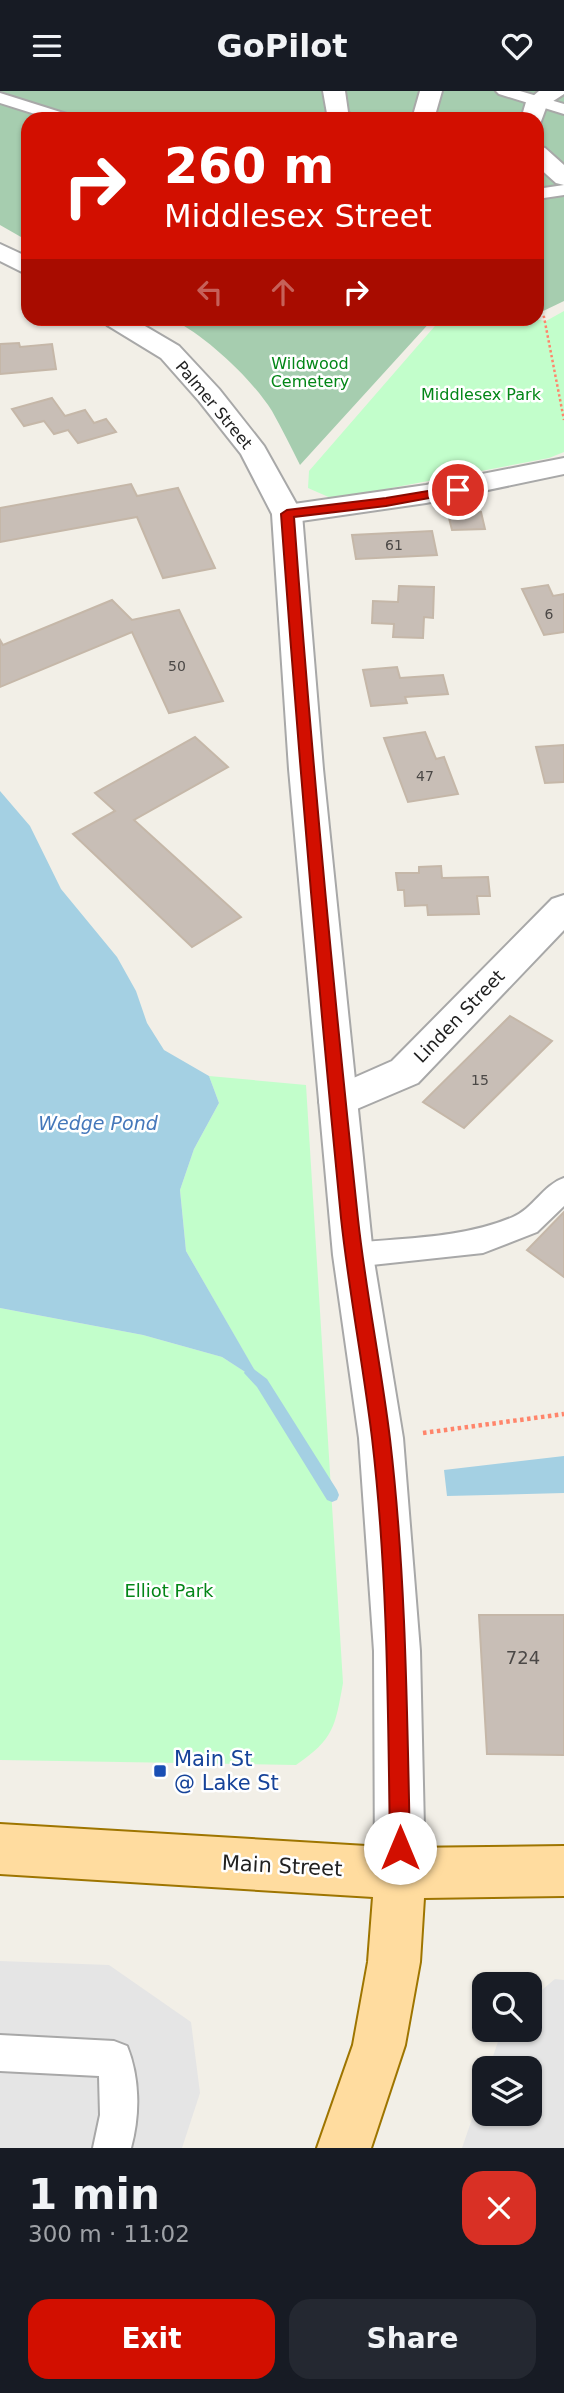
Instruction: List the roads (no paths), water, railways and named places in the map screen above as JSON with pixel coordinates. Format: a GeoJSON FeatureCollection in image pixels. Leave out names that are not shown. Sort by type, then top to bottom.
{"type":"FeatureCollection","features":[{"type":"Feature","properties":{"kind":"main road","name":"Main Street"},"geometry":{"type":"LineString","coordinates":[[0,1849],[400,1873],[564,1871]]}},
{"type":"Feature","properties":{"kind":"main road"},"geometry":{"type":"LineString","coordinates":[[344,2148],[379,2045],[394,1962],[400,1873]]}},
{"type":"Feature","properties":{"kind":"street"},"geometry":{"type":"LineString","coordinates":[[334,91],[337,112]]}},
{"type":"Feature","properties":{"kind":"street"},"geometry":{"type":"LineString","coordinates":[[425,112],[432,91]]}},
{"type":"Feature","properties":{"kind":"street"},"geometry":{"type":"LineString","coordinates":[[544,160],[564,179]]}},
{"type":"Feature","properties":{"kind":"street"},"geometry":{"type":"LineString","coordinates":[[0,251],[21,263]]}},
{"type":"Feature","properties":{"kind":"street","name":"Palmer Street"},"geometry":{"type":"LineString","coordinates":[[127,326],[170,352],[209,395],[254,452],[287,514]]}},
{"type":"Feature","properties":{"kind":"street"},"geometry":{"type":"LineString","coordinates":[[400,1873],[397,1651],[381,1438],[354,1255],[338,1102],[306,769],[287,514],[386,502],[468,488],[564,466]]}},
{"type":"Feature","properties":{"kind":"street","name":"Linden Street"},"geometry":{"type":"LineString","coordinates":[[338,1102],[405,1072],[564,908]]}},
{"type":"Feature","properties":{"kind":"lane"},"geometry":{"type":"LineString","coordinates":[[0,98],[45,112]]}},
{"type":"Feature","properties":{"kind":"lane"},"geometry":{"type":"LineString","coordinates":[[528,98],[564,109]]}},
{"type":"Feature","properties":{"kind":"lane"},"geometry":{"type":"LineString","coordinates":[[544,193],[564,190]]}},
{"type":"Feature","properties":{"kind":"lane"},"geometry":{"type":"LineString","coordinates":[[354,1255],[484,1241],[527,1223],[564,1189]]}},
{"type":"Feature","properties":{"kind":"lane"},"geometry":{"type":"LineString","coordinates":[[0,2053],[114,2059],[120,2089],[117,2133],[112,2148]]}},
{"type":"Feature","properties":{"kind":"water","name":"Wedge Pond"},"geometry":{"type":"Polygon","coordinates":[[[0,791],[30,826],[61,889],[117,957],[136,991],[147,1023],[164,1050],[209,1076],[219,1103],[194,1149],[180,1190],[186,1251],[262,1383],[222,1357],[143,1335],[0,1308],[0,791]]]}},
{"type":"Feature","properties":{"kind":"water"},"geometry":{"type":"Polygon","coordinates":[[[564,1456],[564,1493],[447,1496],[444,1470],[564,1456]]]}},
{"type":"Feature","properties":{"kind":"waterway"},"geometry":{"type":"LineString","coordinates":[[251,1373],[262,1383],[332,1495]]}},
{"type":"Feature","properties":{"kind":"place","name":"Main St @ Lake St"},"geometry":{"type":"Point","coordinates":[160,1771]}},
{"type":"Feature","properties":{"kind":"park label","name":"Wildwood Cemetery"},"geometry":{"type":"Point","coordinates":[310,372]}},
{"type":"Feature","properties":{"kind":"park label","name":"Middlesex Park"},"geometry":{"type":"Point","coordinates":[481,394]}},
{"type":"Feature","properties":{"kind":"park label","name":"Elliot Park"},"geometry":{"type":"Point","coordinates":[169,1590]}}]}
